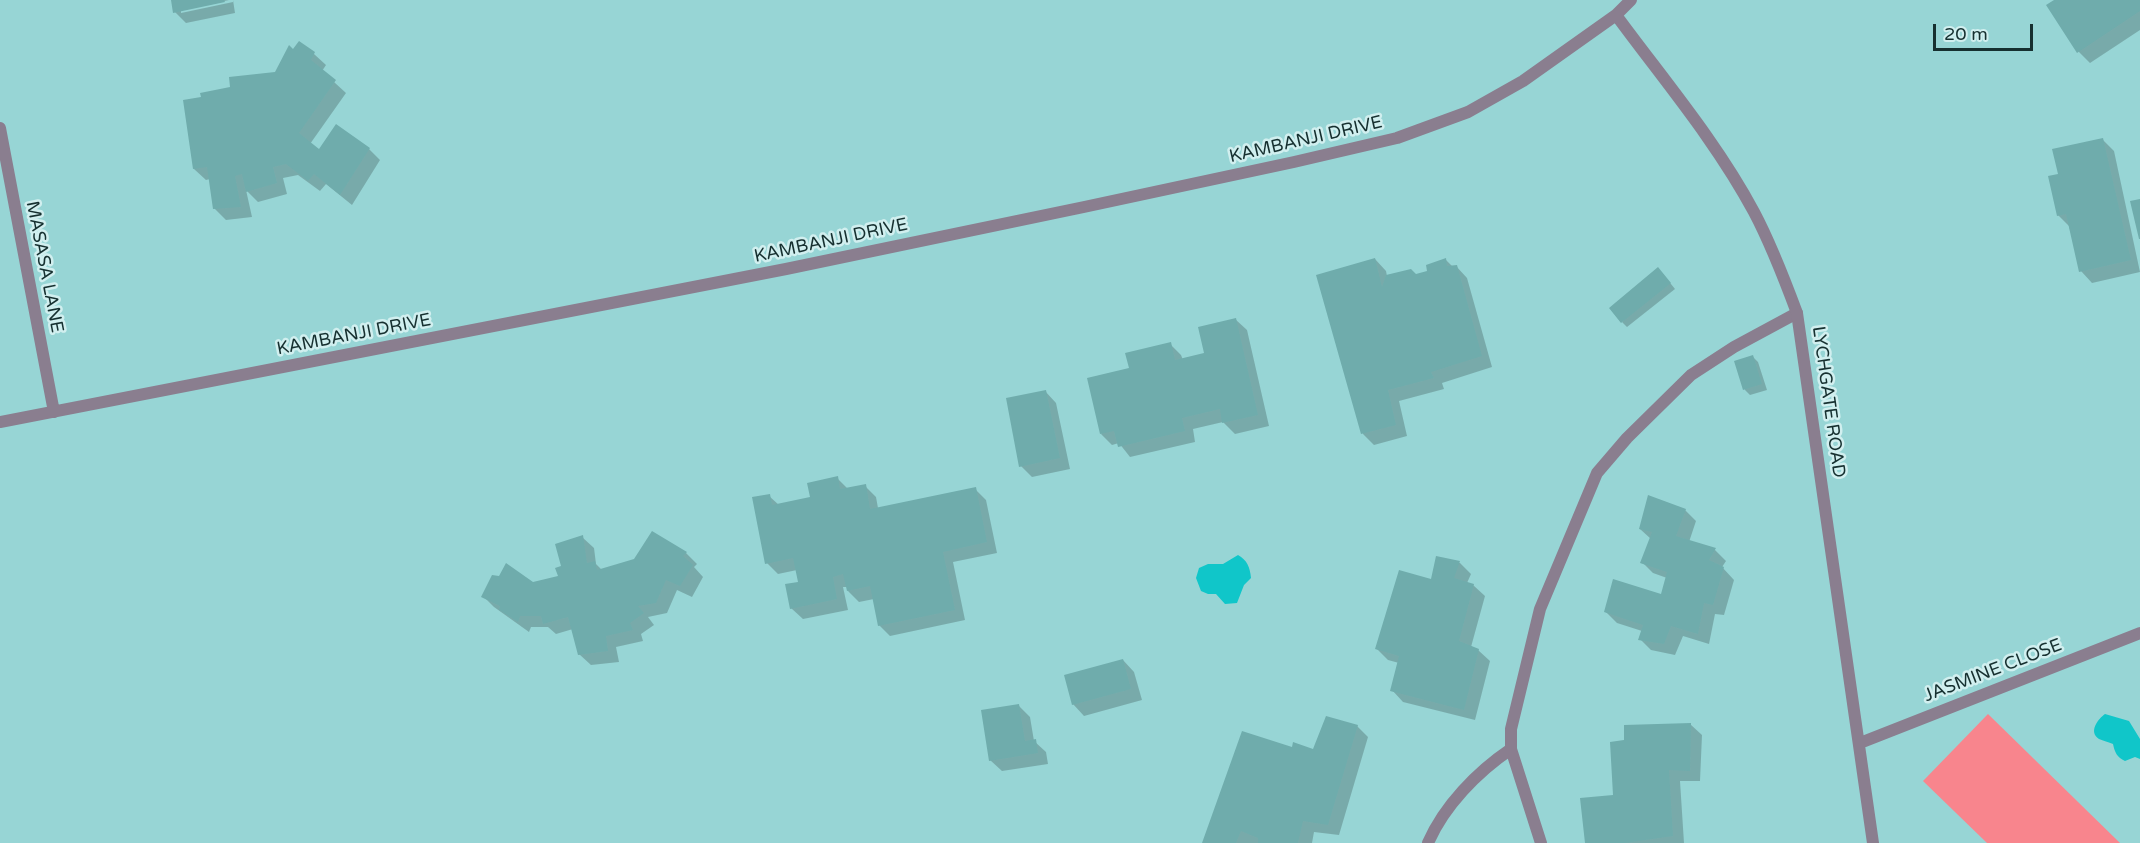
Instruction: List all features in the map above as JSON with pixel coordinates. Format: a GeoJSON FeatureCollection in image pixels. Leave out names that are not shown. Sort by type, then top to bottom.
{"type":"FeatureCollection","features":[{"type":"Feature","properties":{"kind":"street","name":"KAMBANJI DRIVE"},"geometry":{"type":"LineString","coordinates":[[0,422],[809,264],[1143,195],[1397,138],[1477,107],[1523,81],[1616,15],[1631,0]]}},
{"type":"Feature","properties":{"kind":"street","name":"LYCHGATE ROAD"},"geometry":{"type":"LineString","coordinates":[[1616,15],[1714,147],[1753,210],[1774,251],[1797,313],[1873,843]]}},
{"type":"Feature","properties":{"kind":"street","name":"MASASA LANE"},"geometry":{"type":"LineString","coordinates":[[0,128],[54,412]]}},
{"type":"Feature","properties":{"kind":"street"},"geometry":{"type":"LineString","coordinates":[[1541,843],[1510,749],[1511,729],[1540,609],[1597,473],[1627,438],[1691,375],[1734,347],[1797,313]]}},
{"type":"Feature","properties":{"kind":"street","name":"JASMINE CLOSE"},"geometry":{"type":"LineString","coordinates":[[1860,743],[2140,633]]}},
{"type":"Feature","properties":{"kind":"street"},"geometry":{"type":"LineString","coordinates":[[1428,843],[1437,823],[1475,778],[1510,749]]}},
{"type":"Feature","properties":{"kind":"shaded area"},"geometry":{"type":"Polygon","coordinates":[[[1988,714],[2120,843],[1987,843],[1923,781],[1988,714]]]}},
{"type":"Feature","properties":{"kind":"water"},"geometry":{"type":"Polygon","coordinates":[[[1238,555],[1248,564],[1251,578],[1244,585],[1237,603],[1225,604],[1216,594],[1201,591],[1196,578],[1199,568],[1208,564],[1223,564],[1238,555]]]}},
{"type":"Feature","properties":{"kind":"water"},"geometry":{"type":"Polygon","coordinates":[[[2105,714],[2129,721],[2140,739],[2140,759],[2135,757],[2125,761],[2117,754],[2113,744],[2096,736],[2095,726],[2105,714]]]}},
{"type":"Feature","properties":{"kind":"building"},"geometry":{"type":"Polygon","coordinates":[[[171,0],[224,0],[225,2],[173,13],[171,0]]]}},
{"type":"Feature","properties":{"kind":"building"},"geometry":{"type":"Polygon","coordinates":[[[2054,0],[2140,0],[2140,11],[2077,53],[2046,5],[2054,0]]]}},
{"type":"Feature","properties":{"kind":"building"},"geometry":{"type":"Polygon","coordinates":[[[299,41],[315,52],[311,60],[336,80],[299,133],[319,149],[336,124],[370,148],[340,195],[314,174],[308,181],[286,164],[273,167],[277,183],[246,192],[242,174],[235,176],[241,207],[213,209],[207,167],[193,169],[183,100],[201,97],[200,93],[230,87],[229,77],[275,72],[289,45],[293,49],[299,41]]]}},
{"type":"Feature","properties":{"kind":"building"},"geometry":{"type":"Polygon","coordinates":[[[2103,138],[2131,260],[2079,272],[2066,214],[2057,216],[2048,176],[2058,174],[2052,149],[2103,138]]]}},
{"type":"Feature","properties":{"kind":"building"},"geometry":{"type":"Polygon","coordinates":[[[2140,199],[2140,239],[2139,239],[2130,201],[2140,199]]]}},
{"type":"Feature","properties":{"kind":"building"},"geometry":{"type":"Polygon","coordinates":[[[1375,258],[1382,287],[1386,275],[1411,269],[1416,274],[1427,271],[1426,265],[1446,258],[1447,266],[1457,265],[1482,356],[1431,372],[1434,378],[1388,390],[1396,425],[1361,434],[1316,275],[1375,258]]]}},
{"type":"Feature","properties":{"kind":"building"},"geometry":{"type":"Polygon","coordinates":[[[1658,267],[1671,283],[1621,323],[1609,308],[1658,267]]]}},
{"type":"Feature","properties":{"kind":"building"},"geometry":{"type":"Polygon","coordinates":[[[1236,318],[1258,415],[1222,423],[1220,409],[1182,418],[1185,431],[1118,447],[1114,431],[1100,434],[1087,378],[1129,368],[1125,353],[1171,342],[1175,360],[1204,353],[1198,327],[1236,318]]]}},
{"type":"Feature","properties":{"kind":"building"},"geometry":{"type":"Polygon","coordinates":[[[1753,355],[1762,384],[1743,390],[1734,361],[1753,355]]]}},
{"type":"Feature","properties":{"kind":"building"},"geometry":{"type":"Polygon","coordinates":[[[1046,390],[1060,458],[1019,467],[1006,398],[1046,390]]]}},
{"type":"Feature","properties":{"kind":"building"},"geometry":{"type":"Polygon","coordinates":[[[838,476],[840,489],[866,484],[870,509],[976,487],[987,542],[943,552],[955,610],[878,626],[870,586],[847,591],[843,574],[833,577],[837,599],[790,609],[785,584],[798,582],[793,558],[765,564],[752,497],[770,494],[772,505],[810,497],[807,483],[838,476]]]}},
{"type":"Feature","properties":{"kind":"building"},"geometry":{"type":"Polygon","coordinates":[[[1648,495],[1686,509],[1676,536],[1716,548],[1709,560],[1724,567],[1713,605],[1704,603],[1698,634],[1671,626],[1664,644],[1638,640],[1643,625],[1604,612],[1613,579],[1661,594],[1667,572],[1640,563],[1652,532],[1639,529],[1648,495]]]}},
{"type":"Feature","properties":{"kind":"building"},"geometry":{"type":"Polygon","coordinates":[[[652,531],[687,552],[683,556],[693,565],[680,586],[666,580],[656,603],[638,606],[644,613],[630,623],[633,630],[606,636],[608,651],[578,655],[568,617],[543,624],[541,616],[520,616],[518,622],[499,610],[500,606],[481,597],[492,575],[499,576],[506,563],[533,582],[558,576],[555,568],[561,566],[555,544],[583,535],[587,563],[595,561],[597,570],[634,559],[652,531]]]}},
{"type":"Feature","properties":{"kind":"building"},"geometry":{"type":"Polygon","coordinates":[[[1436,556],[1460,561],[1454,578],[1474,584],[1459,641],[1479,649],[1464,710],[1390,691],[1399,656],[1375,649],[1399,570],[1431,579],[1436,556]]]}},
{"type":"Feature","properties":{"kind":"building"},"geometry":{"type":"Polygon","coordinates":[[[1123,659],[1131,689],[1072,705],[1064,675],[1123,659]]]}},
{"type":"Feature","properties":{"kind":"building"},"geometry":{"type":"Polygon","coordinates":[[[1019,704],[1025,741],[1036,739],[1038,753],[989,761],[981,710],[1019,704]]]}},
{"type":"Feature","properties":{"kind":"building"},"geometry":{"type":"Polygon","coordinates":[[[1326,716],[1358,725],[1328,825],[1303,821],[1298,843],[1258,843],[1258,838],[1241,831],[1236,843],[1202,843],[1242,731],[1292,747],[1293,742],[1313,749],[1326,716]]]}},
{"type":"Feature","properties":{"kind":"building"},"geometry":{"type":"Polygon","coordinates":[[[1691,723],[1690,771],[1669,770],[1673,836],[1625,843],[1585,843],[1580,798],[1613,795],[1610,742],[1624,740],[1624,725],[1691,723]]]}}]}
